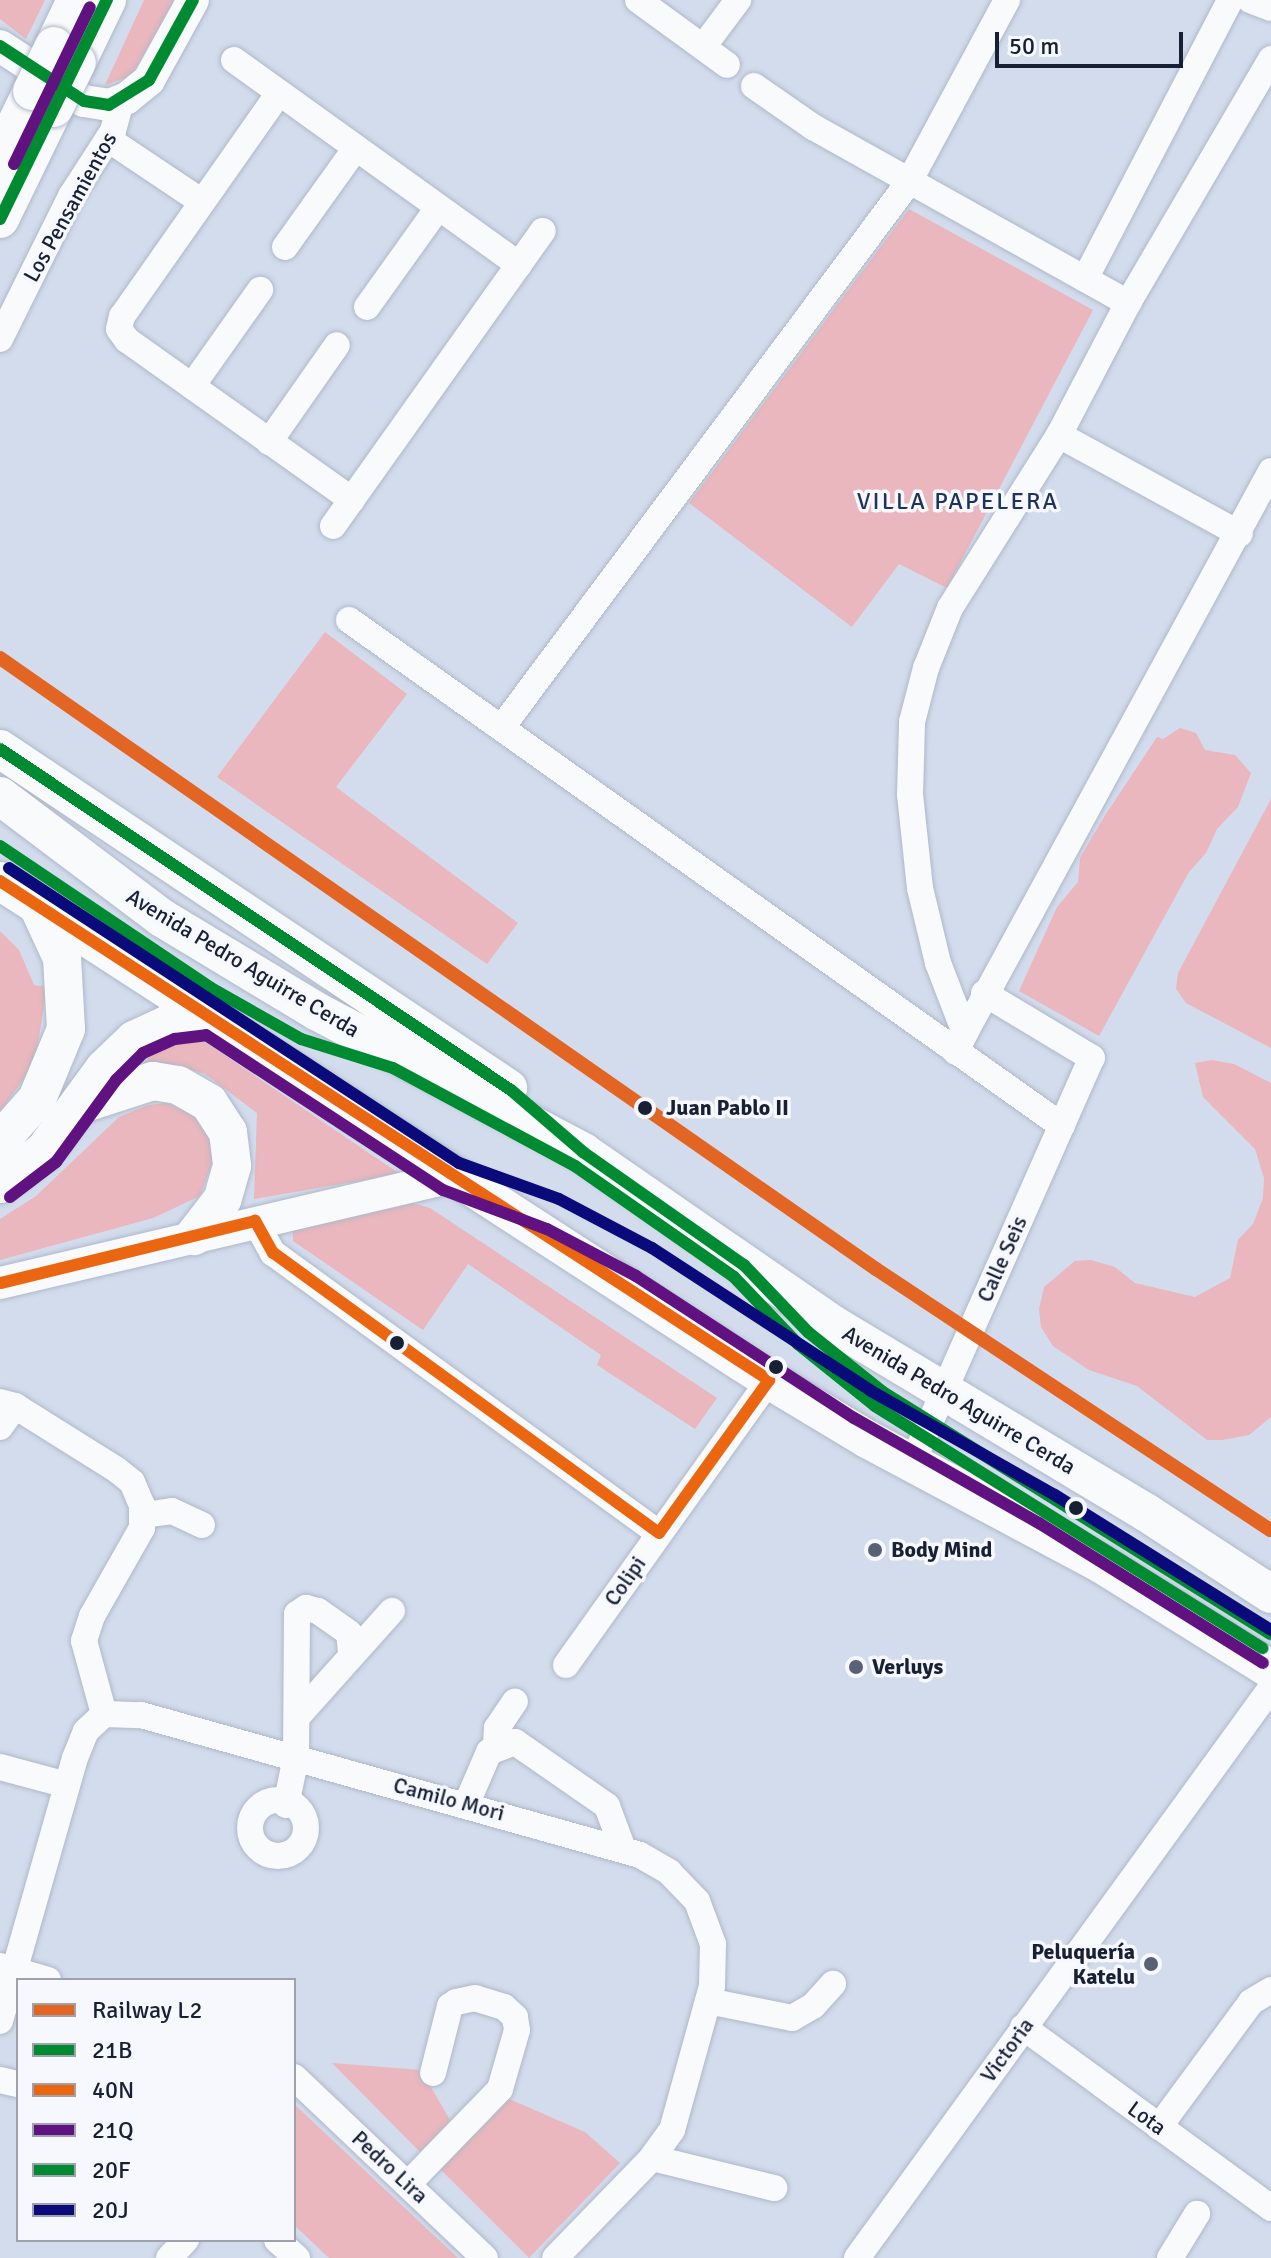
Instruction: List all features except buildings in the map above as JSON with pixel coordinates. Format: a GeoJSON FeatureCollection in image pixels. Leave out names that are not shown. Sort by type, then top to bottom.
{"type":"FeatureCollection","features":[{"type":"Feature","properties":{"kind":"highway"},"geometry":{"type":"LineString","coordinates":[[65,54],[76,0]]}},
{"type":"Feature","properties":{"kind":"highway"},"geometry":{"type":"LineString","coordinates":[[0,219],[43,100],[65,54],[107,0]]}},
{"type":"Feature","properties":{"kind":"highway"},"geometry":{"type":"LineString","coordinates":[[0,157],[43,100]]}},
{"type":"Feature","properties":{"kind":"highway"},"geometry":{"type":"LineString","coordinates":[[0,749],[511,1090],[583,1152]]}},
{"type":"Feature","properties":{"kind":"highway","name":"Avenida Pedro Aguirre Cerda"},"geometry":{"type":"LineString","coordinates":[[0,796],[162,918],[275,987],[583,1152],[783,1291],[1271,1594]]}},
{"type":"Feature","properties":{"kind":"highway"},"geometry":{"type":"LineString","coordinates":[[0,881],[769,1380],[1101,1564],[1271,1670]]}},
{"type":"Feature","properties":{"kind":"highway"},"geometry":{"type":"LineString","coordinates":[[0,1141],[37,1099],[66,1029],[62,958],[38,906]]}},
{"type":"Feature","properties":{"kind":"highway"},"geometry":{"type":"LineString","coordinates":[[0,1184],[44,1151],[104,1069],[134,1040],[170,1023],[210,1018]]}},
{"type":"Feature","properties":{"kind":"highway"},"geometry":{"type":"LineString","coordinates":[[79,1105],[153,1081],[178,1085],[209,1103],[228,1132],[232,1166],[222,1200],[194,1236]]}},
{"type":"Feature","properties":{"kind":"main road","name":"Los Pensamientos"},"geometry":{"type":"LineString","coordinates":[[121,102],[157,70],[193,0]]}},
{"type":"Feature","properties":{"kind":"main road"},"geometry":{"type":"LineString","coordinates":[[0,46],[84,101],[121,102]]}},
{"type":"Feature","properties":{"kind":"main road"},"geometry":{"type":"LineString","coordinates":[[0,1283],[452,1177]]}},
{"type":"Feature","properties":{"kind":"street"},"geometry":{"type":"LineString","coordinates":[[638,0],[727,65]]}},
{"type":"Feature","properties":{"kind":"street"},"geometry":{"type":"LineString","coordinates":[[703,47],[738,0]]}},
{"type":"Feature","properties":{"kind":"street"},"geometry":{"type":"LineString","coordinates":[[502,727],[909,182],[1007,0]]}},
{"type":"Feature","properties":{"kind":"street"},"geometry":{"type":"LineString","coordinates":[[1085,279],[1230,0]]}},
{"type":"Feature","properties":{"kind":"street"},"geometry":{"type":"LineString","coordinates":[[1250,0],[1271,8]]}},
{"type":"Feature","properties":{"kind":"street"},"geometry":{"type":"LineString","coordinates":[[960,1043],[920,888],[910,795],[912,722],[936,636],[950,608],[1059,435],[1128,303],[1271,59]]}},
{"type":"Feature","properties":{"kind":"street"},"geometry":{"type":"LineString","coordinates":[[234,60],[519,265]]}},
{"type":"Feature","properties":{"kind":"street"},"geometry":{"type":"LineString","coordinates":[[754,86],[783,108],[909,182],[1128,303]]}},
{"type":"Feature","properties":{"kind":"street"},"geometry":{"type":"LineString","coordinates":[[279,93],[119,322],[127,340],[352,500]]}},
{"type":"Feature","properties":{"kind":"street","name":"Los Pensamientos"},"geometry":{"type":"LineString","coordinates":[[0,339],[71,196],[108,139],[121,102]]}},
{"type":"Feature","properties":{"kind":"street"},"geometry":{"type":"LineString","coordinates":[[108,139],[202,202]]}},
{"type":"Feature","properties":{"kind":"street"},"geometry":{"type":"LineString","coordinates":[[285,247],[356,148]]}},
{"type":"Feature","properties":{"kind":"street"},"geometry":{"type":"LineString","coordinates":[[367,307],[438,208]]}},
{"type":"Feature","properties":{"kind":"street"},"geometry":{"type":"LineString","coordinates":[[333,526],[543,231]]}},
{"type":"Feature","properties":{"kind":"street"},"geometry":{"type":"LineString","coordinates":[[192,386],[260,290]]}},
{"type":"Feature","properties":{"kind":"street"},"geometry":{"type":"LineString","coordinates":[[269,442],[337,345]]}},
{"type":"Feature","properties":{"kind":"street"},"geometry":{"type":"LineString","coordinates":[[1059,435],[1240,534]]}},
{"type":"Feature","properties":{"kind":"street"},"geometry":{"type":"LineString","coordinates":[[960,1043],[984,993],[1240,534],[1271,471]]}},
{"type":"Feature","properties":{"kind":"street"},"geometry":{"type":"LineString","coordinates":[[349,620],[960,1043],[1062,1126]]}},
{"type":"Feature","properties":{"kind":"street","name":"Calle Seis"},"geometry":{"type":"LineString","coordinates":[[913,1461],[1092,1058],[984,993]]}},
{"type":"Feature","properties":{"kind":"street"},"geometry":{"type":"LineString","coordinates":[[255,1221],[273,1253],[659,1533]]}},
{"type":"Feature","properties":{"kind":"street","name":"Colipi"},"geometry":{"type":"LineString","coordinates":[[566,1665],[769,1380]]}},
{"type":"Feature","properties":{"kind":"street"},"geometry":{"type":"LineString","coordinates":[[0,2021],[7,1968],[67,1785],[86,1731],[104,1714],[84,1654],[86,1629],[135,1542],[144,1515],[132,1482],[5,1411]]}},
{"type":"Feature","properties":{"kind":"street"},"geometry":{"type":"LineString","coordinates":[[144,1515],[172,1511],[202,1525]]}},
{"type":"Feature","properties":{"kind":"street"},"geometry":{"type":"LineString","coordinates":[[286,1805],[296,1757],[297,1614],[306,1608],[318,1611],[349,1633],[351,1652]]}},
{"type":"Feature","properties":{"kind":"street"},"geometry":{"type":"LineString","coordinates":[[298,1716],[351,1652],[369,1641],[392,1611]]}},
{"type":"Feature","properties":{"kind":"street","name":"Victoria"},"geometry":{"type":"LineString","coordinates":[[857,2258],[1271,1688]]}},
{"type":"Feature","properties":{"kind":"street"},"geometry":{"type":"LineString","coordinates":[[467,1803],[481,1764],[496,1745],[497,1728],[515,1701]]}},
{"type":"Feature","properties":{"kind":"street","name":"Camilo Mori"},"geometry":{"type":"LineString","coordinates":[[104,1714],[125,1711],[467,1803],[623,1849],[669,1872],[697,1901],[713,1944],[708,2001],[678,2116],[652,2158],[555,2258]]}},
{"type":"Feature","properties":{"kind":"street"},"geometry":{"type":"LineString","coordinates":[[496,1745],[523,1746],[598,1798],[614,1816],[623,1849]]}},
{"type":"Feature","properties":{"kind":"street"},"geometry":{"type":"LineString","coordinates":[[0,1767],[67,1785]]}},
{"type":"Feature","properties":{"kind":"street"},"geometry":{"type":"LineString","coordinates":[[7,1968],[41,1978]]}},
{"type":"Feature","properties":{"kind":"street"},"geometry":{"type":"LineString","coordinates":[[708,2001],[792,2018],[813,2006],[833,1984]]}},
{"type":"Feature","properties":{"kind":"street"},"geometry":{"type":"LineString","coordinates":[[1159,2127],[1251,2002],[1271,1990]]}},
{"type":"Feature","properties":{"kind":"street"},"geometry":{"type":"LineString","coordinates":[[408,2184],[500,2089],[517,2030],[515,2017],[504,2007],[475,1998],[450,2006],[433,2073]]}},
{"type":"Feature","properties":{"kind":"street","name":"Lota"},"geometry":{"type":"LineString","coordinates":[[1023,2027],[1271,2208]]}},
{"type":"Feature","properties":{"kind":"street","name":"Pedro Lira"},"geometry":{"type":"LineString","coordinates":[[296,2079],[408,2184],[476,2255]]}},
{"type":"Feature","properties":{"kind":"street"},"geometry":{"type":"LineString","coordinates":[[652,2158],[774,2188]]}},
{"type":"Feature","properties":{"kind":"street"},"geometry":{"type":"LineString","coordinates":[[1170,2258],[1197,2214]]}},
{"type":"Feature","properties":{"kind":"street"},"geometry":{"type":"LineString","coordinates":[[169,2258],[184,2242]]}},
{"type":"Feature","properties":{"kind":"street"},"geometry":{"type":"LineString","coordinates":[[279,2242],[297,2258]]}},
{"type":"Feature","properties":{"kind":"shaded area"},"geometry":{"type":"Polygon","coordinates":[[[0,0],[45,0],[26,39],[0,19],[0,0]]]}},
{"type":"Feature","properties":{"kind":"shaded area"},"geometry":{"type":"Polygon","coordinates":[[[144,0],[176,0],[131,76],[105,85],[144,0]]]}},
{"type":"Feature","properties":{"kind":"shaded area"},"geometry":{"type":"Polygon","coordinates":[[[909,209],[1093,310],[947,588],[899,564],[852,627],[689,503],[909,209]]]}},
{"type":"Feature","properties":{"kind":"shaded area"},"geometry":{"type":"Polygon","coordinates":[[[325,632],[407,694],[336,787],[518,923],[487,964],[217,777],[325,632]]]}},
{"type":"Feature","properties":{"kind":"shaded area"},"geometry":{"type":"Polygon","coordinates":[[[1180,728],[1196,733],[1205,750],[1235,755],[1251,773],[1238,807],[1217,829],[1206,853],[1189,872],[1099,1036],[1019,991],[1057,907],[1078,882],[1080,858],[1104,817],[1157,737],[1163,739],[1180,728]]]}},
{"type":"Feature","properties":{"kind":"shaded area"},"geometry":{"type":"Polygon","coordinates":[[[1271,799],[1271,1048],[1186,1003],[1176,989],[1178,973],[1271,799]]]}},
{"type":"Feature","properties":{"kind":"shaded area"},"geometry":{"type":"Polygon","coordinates":[[[0,931],[19,950],[34,985],[47,987],[37,1050],[28,1073],[0,1112],[0,931]]]}},
{"type":"Feature","properties":{"kind":"shaded area"},"geometry":{"type":"Polygon","coordinates":[[[193,1034],[400,1174],[254,1199],[257,1113],[205,1074],[173,1065],[138,1070],[157,1048],[193,1034]]]}},
{"type":"Feature","properties":{"kind":"shaded area"},"geometry":{"type":"Polygon","coordinates":[[[1212,1060],[1234,1064],[1271,1083],[1271,1417],[1249,1435],[1222,1440],[1207,1440],[1137,1386],[1089,1370],[1053,1346],[1041,1327],[1039,1309],[1044,1287],[1075,1261],[1091,1260],[1115,1267],[1135,1283],[1195,1297],[1230,1278],[1238,1240],[1253,1224],[1263,1198],[1264,1178],[1255,1149],[1203,1097],[1195,1063],[1212,1060]]]}},
{"type":"Feature","properties":{"kind":"shaded area"},"geometry":{"type":"Polygon","coordinates":[[[167,1103],[194,1115],[211,1140],[214,1158],[200,1196],[153,1218],[0,1260],[0,1219],[36,1196],[119,1117],[148,1105],[167,1103]]]}},
{"type":"Feature","properties":{"kind":"shaded area"},"geometry":{"type":"Polygon","coordinates":[[[413,1203],[430,1208],[717,1398],[695,1429],[597,1365],[601,1355],[468,1264],[423,1330],[293,1241],[293,1230],[413,1203]]]}},
{"type":"Feature","properties":{"kind":"shaded area"},"geometry":{"type":"Polygon","coordinates":[[[332,2063],[421,2070],[450,2120],[420,2152],[332,2063]]]}},
{"type":"Feature","properties":{"kind":"shaded area"},"geometry":{"type":"Polygon","coordinates":[[[507,2098],[585,2132],[620,2163],[529,2258],[437,2166],[507,2098]]]}},
{"type":"Feature","properties":{"kind":"shaded area"},"geometry":{"type":"Polygon","coordinates":[[[296,2106],[458,2258],[329,2258],[296,2227],[296,2106]]]}},
{"type":"Feature","properties":{"kind":"rail line","name":"L2"},"geometry":{"type":"LineString","coordinates":[[0,658],[876,1269],[1271,1530]]}},
{"type":"Feature","properties":{"kind":"transit line","name":"21B"},"geometry":{"type":"LineString","coordinates":[[0,219],[107,0]]}},
{"type":"Feature","properties":{"kind":"transit line","name":"21B"},"geometry":{"type":"LineString","coordinates":[[0,46],[84,101],[109,105],[149,80],[193,0]]}},
{"type":"Feature","properties":{"kind":"transit line","name":"21Q"},"geometry":{"type":"LineString","coordinates":[[14,164],[90,7]]}},
{"type":"Feature","properties":{"kind":"transit line","name":"21B"},"geometry":{"type":"LineString","coordinates":[[0,749],[511,1090],[583,1152],[744,1265],[808,1332],[883,1392],[1271,1634]]}},
{"type":"Feature","properties":{"kind":"transit line","name":"20F"},"geometry":{"type":"LineString","coordinates":[[0,846],[211,988],[301,1039],[393,1068],[575,1166],[734,1277],[798,1344],[875,1406],[1263,1648]]}},
{"type":"Feature","properties":{"kind":"transit line","name":"20J"},"geometry":{"type":"LineString","coordinates":[[9,868],[459,1163],[559,1199],[652,1248],[871,1391],[1055,1495],[1271,1630]]}},
{"type":"Feature","properties":{"kind":"transit line","name":"40N"},"geometry":{"type":"LineString","coordinates":[[0,881],[769,1380],[659,1533],[273,1253],[255,1221],[0,1283]]}},
{"type":"Feature","properties":{"kind":"transit line","name":"21Q"},"geometry":{"type":"LineString","coordinates":[[10,1197],[56,1162],[116,1080],[143,1053],[175,1039],[206,1035],[443,1190],[547,1229],[636,1276],[854,1418],[1039,1523],[1263,1663]]}},
{"type":"Feature","properties":{"kind":"place","name":"Juan Pablo II"},"geometry":{"type":"Point","coordinates":[645,1108]}},
{"type":"Feature","properties":{"kind":"place","name":"Body Mind"},"geometry":{"type":"Point","coordinates":[875,1550]}},
{"type":"Feature","properties":{"kind":"place","name":"Verluys"},"geometry":{"type":"Point","coordinates":[856,1667]}},
{"type":"Feature","properties":{"kind":"place","name":"Peluquería Katelu"},"geometry":{"type":"Point","coordinates":[1151,1964]}},
{"type":"Feature","properties":{"kind":"district","name":"VILLA PAPELERA"},"geometry":{"type":"Point","coordinates":[958,502]}}]}
